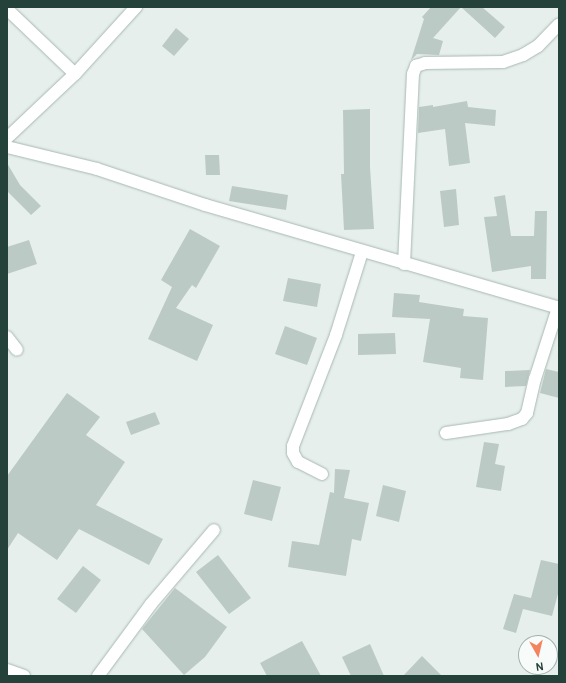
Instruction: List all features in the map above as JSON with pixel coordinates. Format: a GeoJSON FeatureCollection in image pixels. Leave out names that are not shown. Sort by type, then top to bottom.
{"type":"FeatureCollection","features":[{"type":"Feature","properties":{"kind":"street"},"geometry":{"type":"LineString","coordinates":[[7,138],[75,74],[136,7]]}},
{"type":"Feature","properties":{"kind":"street"},"geometry":{"type":"LineString","coordinates":[[7,8],[75,74]]}},
{"type":"Feature","properties":{"kind":"street"},"geometry":{"type":"LineString","coordinates":[[404,264],[413,74],[416,66],[425,63],[503,62],[523,55],[538,46],[559,24]]}},
{"type":"Feature","properties":{"kind":"street"},"geometry":{"type":"LineString","coordinates":[[7,147],[96,168],[205,204],[362,252],[558,308],[535,379],[527,412],[522,418],[508,424],[446,433]]}},
{"type":"Feature","properties":{"kind":"street"},"geometry":{"type":"LineString","coordinates":[[322,474],[298,462],[292,453],[293,446],[336,335],[362,252]]}},
{"type":"Feature","properties":{"kind":"street"},"geometry":{"type":"LineString","coordinates":[[7,337],[17,350]]}},
{"type":"Feature","properties":{"kind":"street"},"geometry":{"type":"LineString","coordinates":[[98,676],[151,604],[214,530]]}},
{"type":"Feature","properties":{"kind":"street"},"geometry":{"type":"LineString","coordinates":[[7,670],[24,676]]}},
{"type":"Feature","properties":{"kind":"building"},"geometry":{"type":"Polygon","coordinates":[[[431,7],[461,7],[433,38],[443,41],[439,55],[417,54],[411,60],[424,19],[422,17],[431,7]]]}},
{"type":"Feature","properties":{"kind":"building"},"geometry":{"type":"Polygon","coordinates":[[[461,7],[482,7],[505,27],[495,38],[461,7]]]}},
{"type":"Feature","properties":{"kind":"building"},"geometry":{"type":"Polygon","coordinates":[[[176,28],[189,39],[174,56],[162,46],[176,28]]]}},
{"type":"Feature","properties":{"kind":"building"},"geometry":{"type":"Polygon","coordinates":[[[467,101],[468,107],[496,110],[495,126],[465,123],[470,163],[449,166],[445,129],[418,133],[419,107],[433,105],[433,107],[467,101]]]}},
{"type":"Feature","properties":{"kind":"building"},"geometry":{"type":"Polygon","coordinates":[[[370,109],[370,167],[374,229],[344,230],[341,174],[344,174],[343,110],[370,109]]]}},
{"type":"Feature","properties":{"kind":"building"},"geometry":{"type":"Polygon","coordinates":[[[205,155],[219,155],[220,175],[206,175],[205,155]]]}},
{"type":"Feature","properties":{"kind":"building"},"geometry":{"type":"Polygon","coordinates":[[[7,163],[20,185],[41,206],[31,215],[7,191],[7,163]]]}},
{"type":"Feature","properties":{"kind":"building"},"geometry":{"type":"Polygon","coordinates":[[[232,186],[288,195],[286,210],[229,201],[232,186]]]}},
{"type":"Feature","properties":{"kind":"building"},"geometry":{"type":"Polygon","coordinates":[[[456,189],[459,225],[444,227],[440,191],[456,189]]]}},
{"type":"Feature","properties":{"kind":"building"},"geometry":{"type":"Polygon","coordinates":[[[505,195],[511,236],[534,236],[535,211],[547,211],[546,279],[531,279],[531,266],[492,272],[484,217],[497,216],[494,197],[505,195]]]}},
{"type":"Feature","properties":{"kind":"building"},"geometry":{"type":"Polygon","coordinates":[[[190,229],[220,246],[196,288],[192,285],[176,308],[213,325],[197,361],[148,339],[172,287],[161,280],[190,229]]]}},
{"type":"Feature","properties":{"kind":"building"},"geometry":{"type":"Polygon","coordinates":[[[29,240],[37,264],[7,274],[7,247],[29,240]]]}},
{"type":"Feature","properties":{"kind":"building"},"geometry":{"type":"Polygon","coordinates":[[[288,278],[321,284],[317,307],[283,301],[288,278]]]}},
{"type":"Feature","properties":{"kind":"building"},"geometry":{"type":"Polygon","coordinates":[[[394,293],[420,295],[419,302],[464,309],[463,316],[488,318],[483,380],[460,378],[461,368],[423,362],[430,319],[392,317],[394,293]]]}},
{"type":"Feature","properties":{"kind":"building"},"geometry":{"type":"Polygon","coordinates":[[[285,326],[317,338],[307,365],[275,354],[285,326]]]}},
{"type":"Feature","properties":{"kind":"building"},"geometry":{"type":"Polygon","coordinates":[[[395,333],[396,354],[358,355],[358,334],[395,333]]]}},
{"type":"Feature","properties":{"kind":"building"},"geometry":{"type":"Polygon","coordinates":[[[546,369],[559,372],[559,398],[540,393],[546,369]]]}},
{"type":"Feature","properties":{"kind":"building"},"geometry":{"type":"Polygon","coordinates":[[[530,370],[526,386],[505,387],[505,371],[530,370]]]}},
{"type":"Feature","properties":{"kind":"building"},"geometry":{"type":"Polygon","coordinates":[[[67,393],[100,417],[86,435],[125,462],[96,505],[163,539],[149,565],[79,529],[57,560],[18,533],[7,550],[7,476],[67,393]]]}},
{"type":"Feature","properties":{"kind":"building"},"geometry":{"type":"Polygon","coordinates":[[[155,412],[160,424],[131,435],[126,422],[155,412]]]}},
{"type":"Feature","properties":{"kind":"building"},"geometry":{"type":"Polygon","coordinates":[[[484,442],[499,444],[495,464],[505,466],[501,491],[476,487],[484,442]]]}},
{"type":"Feature","properties":{"kind":"building"},"geometry":{"type":"Polygon","coordinates":[[[335,469],[350,470],[344,498],[369,503],[361,541],[352,539],[346,576],[288,567],[292,541],[319,545],[330,492],[334,493],[335,469]]]}},
{"type":"Feature","properties":{"kind":"building"},"geometry":{"type":"Polygon","coordinates":[[[253,480],[281,487],[272,521],[244,514],[253,480]]]}},
{"type":"Feature","properties":{"kind":"building"},"geometry":{"type":"Polygon","coordinates":[[[383,485],[406,491],[399,522],[376,516],[383,485]]]}},
{"type":"Feature","properties":{"kind":"building"},"geometry":{"type":"Polygon","coordinates":[[[218,555],[251,598],[229,614],[196,572],[218,555]]]}},
{"type":"Feature","properties":{"kind":"building"},"geometry":{"type":"Polygon","coordinates":[[[541,560],[559,564],[559,590],[552,616],[523,609],[516,633],[503,629],[514,594],[531,598],[541,560]]]}},
{"type":"Feature","properties":{"kind":"building"},"geometry":{"type":"Polygon","coordinates":[[[83,566],[101,580],[76,613],[57,599],[83,566]]]}},
{"type":"Feature","properties":{"kind":"building"},"geometry":{"type":"Polygon","coordinates":[[[175,588],[227,627],[205,657],[184,675],[142,629],[175,588]]]}},
{"type":"Feature","properties":{"kind":"building"},"geometry":{"type":"Polygon","coordinates":[[[302,641],[321,676],[267,676],[260,663],[302,641]]]}},
{"type":"Feature","properties":{"kind":"building"},"geometry":{"type":"Polygon","coordinates":[[[370,644],[384,676],[351,676],[342,657],[370,644]]]}},
{"type":"Feature","properties":{"kind":"building"},"geometry":{"type":"Polygon","coordinates":[[[422,656],[442,676],[403,676],[422,656]]]}}]}
